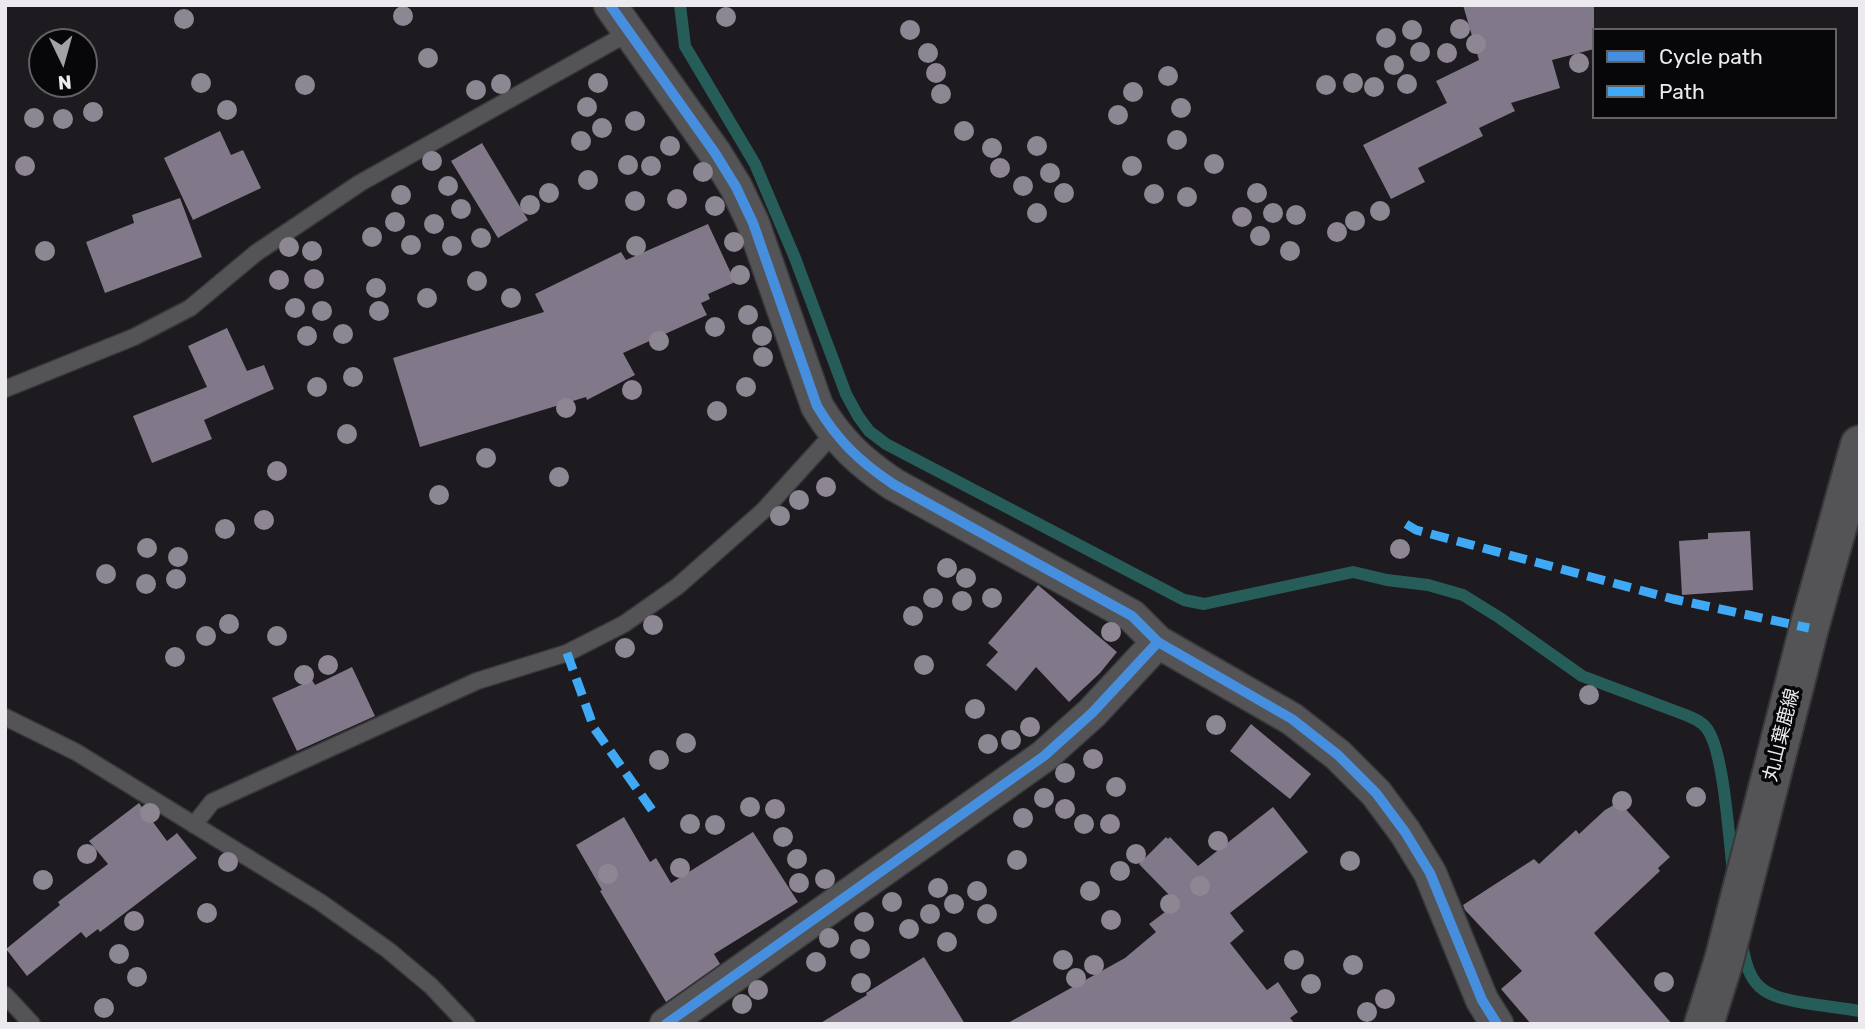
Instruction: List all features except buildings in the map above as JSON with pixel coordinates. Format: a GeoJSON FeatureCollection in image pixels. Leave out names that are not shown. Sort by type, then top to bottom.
{"type":"FeatureCollection","features":[{"type":"Feature","properties":{"kind":"main road","name":"丸山葉鹿線"},"geometry":{"type":"LineString","coordinates":[[1704,1024],[1724,960],[1809,628],[1860,445]]}},
{"type":"Feature","properties":{"kind":"street"},"geometry":{"type":"LineString","coordinates":[[610,5],[736,187],[753,223],[817,406],[834,433],[863,463],[893,484],[1132,616],[1158,642],[1292,719],[1338,755],[1376,793],[1405,832],[1430,873],[1482,1000],[1497,1024]]}},
{"type":"Feature","properties":{"kind":"street"},"geometry":{"type":"LineString","coordinates":[[666,1024],[1044,756],[1092,713],[1158,642]]}},
{"type":"Feature","properties":{"kind":"lane"},"geometry":{"type":"LineString","coordinates":[[5,389],[134,337],[190,308],[256,253],[360,183],[630,32]]}},
{"type":"Feature","properties":{"kind":"lane"},"geometry":{"type":"LineString","coordinates":[[194,825],[212,802],[477,681],[567,653],[624,624],[678,586],[764,510],[834,433]]}},
{"type":"Feature","properties":{"kind":"lane"},"geometry":{"type":"LineString","coordinates":[[5,717],[76,752],[320,902],[388,950],[431,986],[467,1024]]}},
{"type":"Feature","properties":{"kind":"lane"},"geometry":{"type":"LineString","coordinates":[[5,995],[32,1024]]}},
{"type":"Feature","properties":{"kind":"waterway"},"geometry":{"type":"LineString","coordinates":[[680,5],[685,46],[755,164],[795,258],[846,394],[869,431],[886,444],[1184,600],[1204,604],[1353,572],[1428,585],[1463,595],[1582,676],[1687,716],[1704,726],[1709,732],[1719,760],[1733,872]]}},
{"type":"Feature","properties":{"kind":"waterway"},"geometry":{"type":"LineString","coordinates":[[1742,942],[1748,970],[1760,987],[1768,992],[1790,1000],[1860,1011]]}},
{"type":"Feature","properties":{"kind":"marked path"},"geometry":{"type":"LineString","coordinates":[[1406,524],[1416,530],[1673,599],[1809,628]]}},
{"type":"Feature","properties":{"kind":"marked path"},"geometry":{"type":"LineString","coordinates":[[567,653],[594,728],[657,817]]}},
{"type":"Feature","properties":{"kind":"cycle path"},"geometry":{"type":"LineString","coordinates":[[610,5],[736,187],[753,223],[817,406],[841,440],[893,484],[1132,616],[1158,642],[1292,719],[1338,755],[1376,793],[1405,832],[1430,873],[1482,1000],[1497,1024]]}},
{"type":"Feature","properties":{"kind":"cycle path"},"geometry":{"type":"LineString","coordinates":[[666,1024],[1044,756],[1092,713],[1158,642]]}}]}
